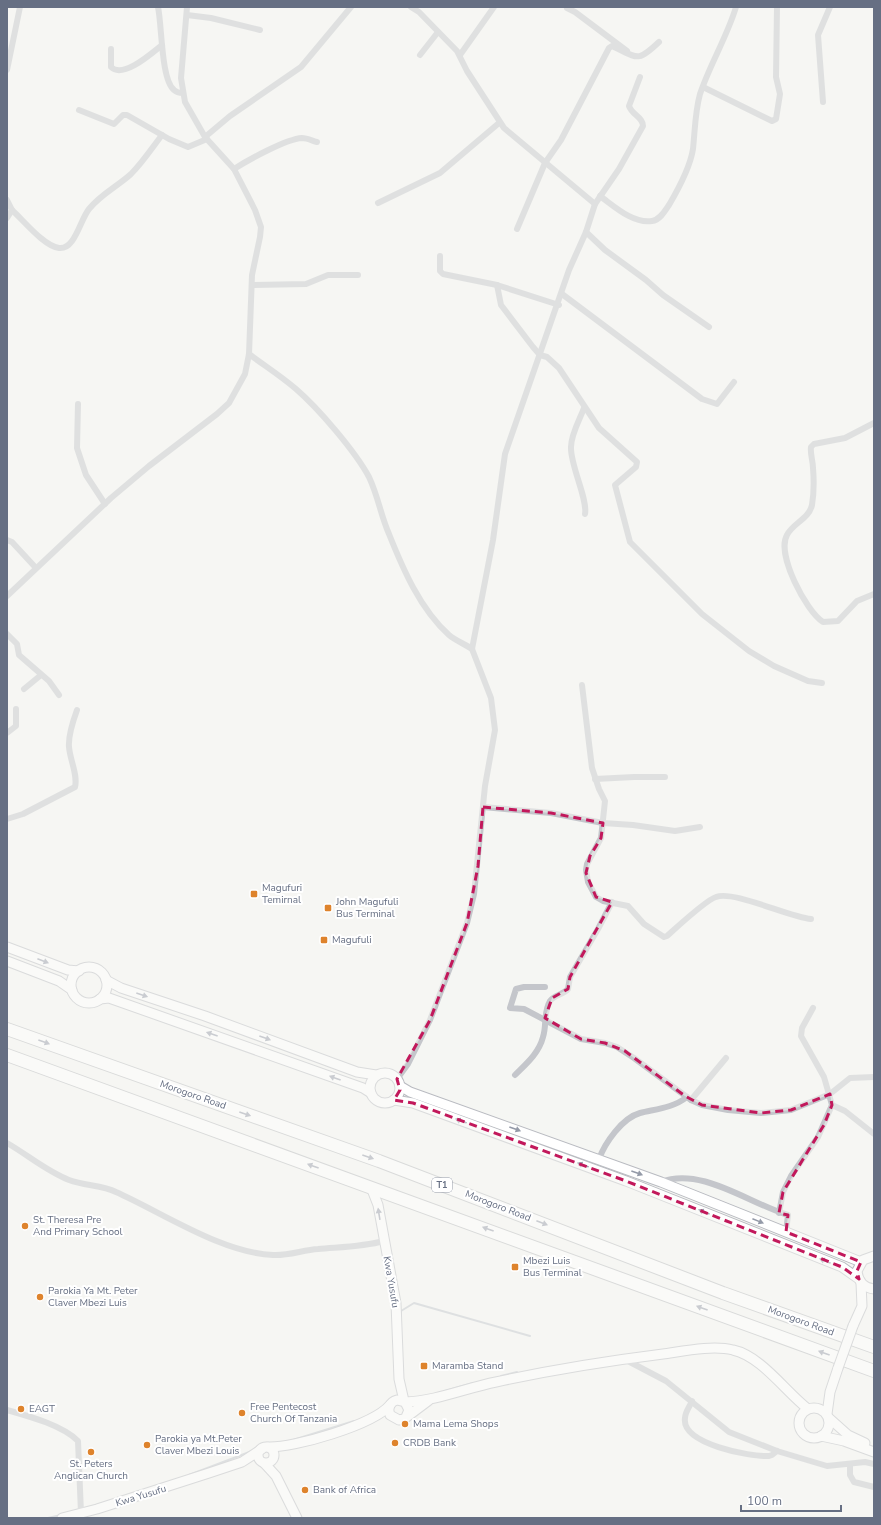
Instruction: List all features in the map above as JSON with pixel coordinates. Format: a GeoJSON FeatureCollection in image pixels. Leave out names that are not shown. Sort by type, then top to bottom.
{"type":"FeatureCollection","features":[{"type":"Feature","properties":{"kind":"highway","name":"Morogoro Road"},"geometry":{"type":"LineString","coordinates":[[7,1029],[379,1161],[723,1293],[874,1347]]}},
{"type":"Feature","properties":{"kind":"highway"},"geometry":{"type":"LineString","coordinates":[[7,1055],[874,1371]]}},
{"type":"Feature","properties":{"kind":"street"},"geometry":{"type":"LineString","coordinates":[[7,70],[20,7]]}},
{"type":"Feature","properties":{"kind":"street"},"geometry":{"type":"LineString","coordinates":[[158,7],[164,64],[169,83],[174,91],[183,93]]}},
{"type":"Feature","properties":{"kind":"street"},"geometry":{"type":"LineString","coordinates":[[7,596],[105,504],[149,466],[210,421],[229,403],[245,374],[249,354],[252,285],[261,227],[255,210],[234,169],[206,138],[191,114],[183,93],[181,78],[187,7]]}},
{"type":"Feature","properties":{"kind":"street"},"geometry":{"type":"LineString","coordinates":[[79,110],[114,124],[123,115],[127,115],[162,135],[188,147],[206,138],[230,116],[304,64],[351,7]]}},
{"type":"Feature","properties":{"kind":"street"},"geometry":{"type":"LineString","coordinates":[[410,7],[421,10],[438,32],[460,55],[467,71],[499,123],[595,204]]}},
{"type":"Feature","properties":{"kind":"street"},"geometry":{"type":"LineString","coordinates":[[460,55],[494,7]]}},
{"type":"Feature","properties":{"kind":"street"},"geometry":{"type":"LineString","coordinates":[[566,7],[575,12],[634,56]]}},
{"type":"Feature","properties":{"kind":"street"},"geometry":{"type":"LineString","coordinates":[[600,196],[627,215],[640,220],[652,221],[661,215],[682,183],[692,151],[695,118],[703,87],[736,7]]}},
{"type":"Feature","properties":{"kind":"street"},"geometry":{"type":"LineString","coordinates":[[703,87],[772,121],[776,119],[780,94],[776,77],[777,7]]}},
{"type":"Feature","properties":{"kind":"street"},"geometry":{"type":"LineString","coordinates":[[823,102],[818,35],[830,7]]}},
{"type":"Feature","properties":{"kind":"street"},"geometry":{"type":"LineString","coordinates":[[186,15],[212,18],[260,30]]}},
{"type":"Feature","properties":{"kind":"street"},"geometry":{"type":"LineString","coordinates":[[420,55],[438,32]]}},
{"type":"Feature","properties":{"kind":"street"},"geometry":{"type":"LineString","coordinates":[[517,229],[545,163],[566,131],[608,48],[614,47],[634,56],[644,56],[659,42]]}},
{"type":"Feature","properties":{"kind":"street"},"geometry":{"type":"LineString","coordinates":[[111,49],[111,67],[121,70],[128,69],[162,45]]}},
{"type":"Feature","properties":{"kind":"street"},"geometry":{"type":"LineString","coordinates":[[394,1100],[399,1094],[399,1082],[430,1020],[466,923],[477,873],[483,807],[494,743],[495,720],[491,698],[472,649],[492,540],[505,454],[559,304],[569,270],[586,232],[595,204],[619,170],[643,126],[642,121],[630,110],[629,106],[640,78]]}},
{"type":"Feature","properties":{"kind":"street"},"geometry":{"type":"LineString","coordinates":[[378,203],[440,173],[499,123]]}},
{"type":"Feature","properties":{"kind":"street"},"geometry":{"type":"LineString","coordinates":[[7,200],[12,210],[45,241],[58,248],[66,247],[74,241],[78,228],[88,210],[97,200],[131,174],[162,135]]}},
{"type":"Feature","properties":{"kind":"street"},"geometry":{"type":"LineString","coordinates":[[234,169],[267,151],[297,139],[304,138],[317,142]]}},
{"type":"Feature","properties":{"kind":"street"},"geometry":{"type":"LineString","coordinates":[[7,218],[12,210]]}},
{"type":"Feature","properties":{"kind":"street"},"geometry":{"type":"LineString","coordinates":[[586,232],[605,250],[646,280],[663,295],[709,327]]}},
{"type":"Feature","properties":{"kind":"street"},"geometry":{"type":"LineString","coordinates":[[440,256],[440,271],[443,274],[497,285],[559,304]]}},
{"type":"Feature","properties":{"kind":"street"},"geometry":{"type":"LineString","coordinates":[[252,285],[306,284],[328,275],[358,274]]}},
{"type":"Feature","properties":{"kind":"street"},"geometry":{"type":"LineString","coordinates":[[497,285],[502,305],[540,355],[547,357],[559,368],[584,408],[607,436],[624,449],[637,462],[636,467],[615,485],[628,537],[639,553],[663,573],[702,614],[750,651],[774,666],[808,681],[822,684]]}},
{"type":"Feature","properties":{"kind":"street"},"geometry":{"type":"LineString","coordinates":[[562,294],[702,399],[717,404],[734,382]]}},
{"type":"Feature","properties":{"kind":"street"},"geometry":{"type":"LineString","coordinates":[[249,354],[300,392],[353,454],[368,477],[376,493],[389,534],[405,574],[429,610],[444,629],[454,638],[472,649]]}},
{"type":"Feature","properties":{"kind":"street"},"geometry":{"type":"LineString","coordinates":[[78,404],[78,448],[86,475],[105,504]]}},
{"type":"Feature","properties":{"kind":"street"},"geometry":{"type":"LineString","coordinates":[[584,408],[571,447],[578,485],[585,507],[585,514]]}},
{"type":"Feature","properties":{"kind":"street"},"geometry":{"type":"LineString","coordinates":[[874,423],[845,438],[814,444],[811,447],[814,477],[811,506],[807,515],[788,533],[785,542],[794,580],[812,611],[823,622],[838,622],[857,601],[874,594]]}},
{"type":"Feature","properties":{"kind":"street"},"geometry":{"type":"LineString","coordinates":[[7,540],[12,542],[36,568]]}},
{"type":"Feature","properties":{"kind":"street"},"geometry":{"type":"LineString","coordinates":[[7,634],[17,644],[19,655],[41,675],[59,695]]}},
{"type":"Feature","properties":{"kind":"street"},"geometry":{"type":"LineString","coordinates":[[24,689],[41,675]]}},
{"type":"Feature","properties":{"kind":"street"},"geometry":{"type":"LineString","coordinates":[[582,685],[595,779],[605,801],[601,838],[590,856],[586,874],[591,891],[596,897],[603,901],[628,906],[644,924],[664,937],[668,936],[717,896],[733,896],[771,907],[782,912],[811,919]]}},
{"type":"Feature","properties":{"kind":"street"},"geometry":{"type":"LineString","coordinates":[[7,733],[16,724],[16,709]]}},
{"type":"Feature","properties":{"kind":"street"},"geometry":{"type":"LineString","coordinates":[[7,819],[22,814],[75,787],[76,781],[71,764],[69,744],[77,710]]}},
{"type":"Feature","properties":{"kind":"street"},"geometry":{"type":"LineString","coordinates":[[595,779],[634,776],[665,777]]}},
{"type":"Feature","properties":{"kind":"street"},"geometry":{"type":"LineString","coordinates":[[483,807],[551,813],[603,824],[633,825],[675,831],[700,827]]}},
{"type":"Feature","properties":{"kind":"street"},"geometry":{"type":"LineString","coordinates":[[515,1075],[532,1058],[543,1039],[544,1018],[552,998],[568,989],[570,977],[612,902]]}},
{"type":"Feature","properties":{"kind":"street"},"geometry":{"type":"LineString","coordinates":[[7,947],[68,970],[79,971]]}},
{"type":"Feature","properties":{"kind":"street"},"geometry":{"type":"LineString","coordinates":[[7,961],[59,981],[72,990],[77,997],[84,1002],[92,1002],[109,998],[363,1088],[371,1093],[379,1102],[386,1103],[394,1100],[413,1103],[626,1181],[842,1267],[868,1288],[874,1289]]}},
{"type":"Feature","properties":{"kind":"street"},"geometry":{"type":"LineString","coordinates":[[72,990],[73,977],[79,971],[86,968],[95,968],[102,973],[106,980],[121,988],[205,1016],[357,1072],[376,1075],[387,1073],[410,1092],[661,1182],[861,1262]]}},
{"type":"Feature","properties":{"kind":"street"},"geometry":{"type":"LineString","coordinates":[[100,999],[105,993],[106,980]]}},
{"type":"Feature","properties":{"kind":"street"},"geometry":{"type":"LineString","coordinates":[[545,986],[516,989],[510,1008],[524,1009],[544,1018],[581,1039],[605,1042],[625,1051],[689,1099],[702,1105],[728,1110],[761,1113],[791,1110],[830,1094],[850,1078],[874,1077]]}},
{"type":"Feature","properties":{"kind":"street"},"geometry":{"type":"LineString","coordinates":[[780,1213],[783,1192],[791,1176],[818,1137],[832,1105],[824,1077],[801,1036],[802,1028],[813,1008]]}},
{"type":"Feature","properties":{"kind":"street"},"geometry":{"type":"LineString","coordinates":[[598,1159],[602,1149],[629,1118],[689,1099],[726,1058]]}},
{"type":"Feature","properties":{"kind":"street"},"geometry":{"type":"LineString","coordinates":[[371,1093],[370,1085],[376,1075]]}},
{"type":"Feature","properties":{"kind":"street"},"geometry":{"type":"LineString","coordinates":[[832,1105],[845,1111],[874,1134]]}},
{"type":"Feature","properties":{"kind":"street"},"geometry":{"type":"LineString","coordinates":[[7,1143],[57,1175],[85,1185],[115,1191],[214,1239],[250,1252],[273,1255],[286,1254],[312,1249],[359,1246],[384,1241]]}},
{"type":"Feature","properties":{"kind":"street"},"geometry":{"type":"LineString","coordinates":[[661,1182],[671,1178],[690,1177],[728,1190],[788,1216],[786,1232]]}},
{"type":"Feature","properties":{"kind":"street","name":"Kwa Yusufu"},"geometry":{"type":"LineString","coordinates":[[371,1187],[378,1205],[396,1303],[399,1379],[404,1402]]}},
{"type":"Feature","properties":{"kind":"street"},"geometry":{"type":"LineString","coordinates":[[862,1306],[860,1281],[857,1271],[861,1262],[867,1257],[874,1256]]}},
{"type":"Feature","properties":{"kind":"street"},"geometry":{"type":"LineString","coordinates":[[821,1436],[827,1431],[830,1392],[853,1326],[862,1306],[874,1292]]}},
{"type":"Feature","properties":{"kind":"street"},"geometry":{"type":"LineString","coordinates":[[430,1400],[406,1417],[396,1420],[390,1415],[391,1404],[397,1400],[404,1402],[430,1400],[495,1382],[625,1359],[704,1349],[732,1350],[755,1360],[793,1397],[810,1408],[821,1409],[848,1435],[874,1448]]}},
{"type":"Feature","properties":{"kind":"street"},"geometry":{"type":"LineString","coordinates":[[625,1359],[662,1378],[729,1432],[777,1451],[827,1466],[850,1465],[865,1462],[874,1464]]}},
{"type":"Feature","properties":{"kind":"street","name":"Kwa Yusufu"},"geometry":{"type":"LineString","coordinates":[[62,1518],[170,1486],[242,1462],[265,1448],[290,1445],[361,1422],[382,1413],[391,1404],[397,1393],[399,1379]]}},
{"type":"Feature","properties":{"kind":"street"},"geometry":{"type":"LineString","coordinates":[[830,1392],[800,1418],[800,1427],[808,1436],[821,1436],[844,1441],[874,1452]]}},
{"type":"Feature","properties":{"kind":"street"},"geometry":{"type":"LineString","coordinates":[[692,1401],[684,1418],[688,1430],[693,1436],[735,1453],[769,1456],[777,1451]]}},
{"type":"Feature","properties":{"kind":"street"},"geometry":{"type":"LineString","coordinates":[[404,1402],[409,1410],[406,1417]]}},
{"type":"Feature","properties":{"kind":"street"},"geometry":{"type":"LineString","coordinates":[[7,1410],[35,1418],[64,1432],[78,1441],[81,1513]]}},
{"type":"Feature","properties":{"kind":"street","name":"Kwa Yusufu"},"geometry":{"type":"LineString","coordinates":[[361,1422],[396,1420]]}},
{"type":"Feature","properties":{"kind":"street","name":"Kwa Yusufu"},"geometry":{"type":"LineString","coordinates":[[242,1462],[269,1461],[290,1445]]}},
{"type":"Feature","properties":{"kind":"street"},"geometry":{"type":"LineString","coordinates":[[269,1461],[258,1457],[265,1448],[273,1450],[269,1461],[297,1518]]}},
{"type":"Feature","properties":{"kind":"street"},"geometry":{"type":"LineString","coordinates":[[850,1465],[850,1475],[854,1482],[874,1487]]}},
{"type":"Feature","properties":{"kind":"highlighted area"},"geometry":{"type":"Polygon","coordinates":[[[483,807],[551,813],[603,823],[601,838],[590,856],[586,873],[596,897],[612,902],[570,977],[568,989],[552,998],[545,1018],[581,1039],[605,1043],[625,1051],[685,1096],[702,1105],[761,1113],[791,1110],[830,1094],[832,1105],[824,1125],[783,1192],[779,1213],[788,1215],[786,1232],[861,1262],[857,1271],[859,1279],[842,1267],[626,1181],[413,1103],[394,1100],[400,1090],[397,1079],[430,1020],[467,923],[478,866],[483,807]]]}},
{"type":"Feature","properties":{"kind":"waterway"},"geometry":{"type":"LineString","coordinates":[[401,1314],[401,1311],[414,1303],[530,1336]]}},
{"type":"Feature","properties":{"kind":"waterway"},"geometry":{"type":"LineString","coordinates":[[501,1376],[517,1372]]}},
{"type":"Feature","properties":{"kind":"waterway"},"geometry":{"type":"LineString","coordinates":[[445,1391],[473,1383]]}},
{"type":"Feature","properties":{"kind":"waterway"},"geometry":{"type":"LineString","coordinates":[[293,1440],[354,1421]]}},
{"type":"Feature","properties":{"kind":"waterway"},"geometry":{"type":"LineString","coordinates":[[189,1475],[252,1451]]}},
{"type":"Feature","properties":{"kind":"waterway"},"geometry":{"type":"LineString","coordinates":[[48,1518],[61,1515]]}},
{"type":"Feature","properties":{"kind":"place","name":"Magufuri Temirnal"},"geometry":{"type":"Point","coordinates":[254,894]}},
{"type":"Feature","properties":{"kind":"place","name":"John Magufuli Bus Terminal"},"geometry":{"type":"Point","coordinates":[328,908]}},
{"type":"Feature","properties":{"kind":"place","name":"Magufuli"},"geometry":{"type":"Point","coordinates":[324,940]}},
{"type":"Feature","properties":{"kind":"place","name":"St. Theresa Pre And Primary School"},"geometry":{"type":"Point","coordinates":[25,1226]}},
{"type":"Feature","properties":{"kind":"place","name":"Mbezi Luis Bus Terminal"},"geometry":{"type":"Point","coordinates":[515,1267]}},
{"type":"Feature","properties":{"kind":"place","name":"Parokia Ya Mt. Peter Claver Mbezi Luis"},"geometry":{"type":"Point","coordinates":[40,1297]}},
{"type":"Feature","properties":{"kind":"place","name":"Maramba Stand"},"geometry":{"type":"Point","coordinates":[424,1366]}},
{"type":"Feature","properties":{"kind":"place","name":"EAGT"},"geometry":{"type":"Point","coordinates":[21,1409]}},
{"type":"Feature","properties":{"kind":"place","name":"Free Pentecost Church Of Tanzania"},"geometry":{"type":"Point","coordinates":[242,1413]}},
{"type":"Feature","properties":{"kind":"place","name":"Mama Lema Shops"},"geometry":{"type":"Point","coordinates":[405,1424]}},
{"type":"Feature","properties":{"kind":"place","name":"CRDB Bank"},"geometry":{"type":"Point","coordinates":[395,1443]}},
{"type":"Feature","properties":{"kind":"place","name":"Parokia ya Mt.Peter Claver Mbezi Louis"},"geometry":{"type":"Point","coordinates":[147,1445]}},
{"type":"Feature","properties":{"kind":"place","name":"St. Peters Anglican Church"},"geometry":{"type":"Point","coordinates":[91,1452]}},
{"type":"Feature","properties":{"kind":"place","name":"Bank of Africa"},"geometry":{"type":"Point","coordinates":[305,1490]}}]}
